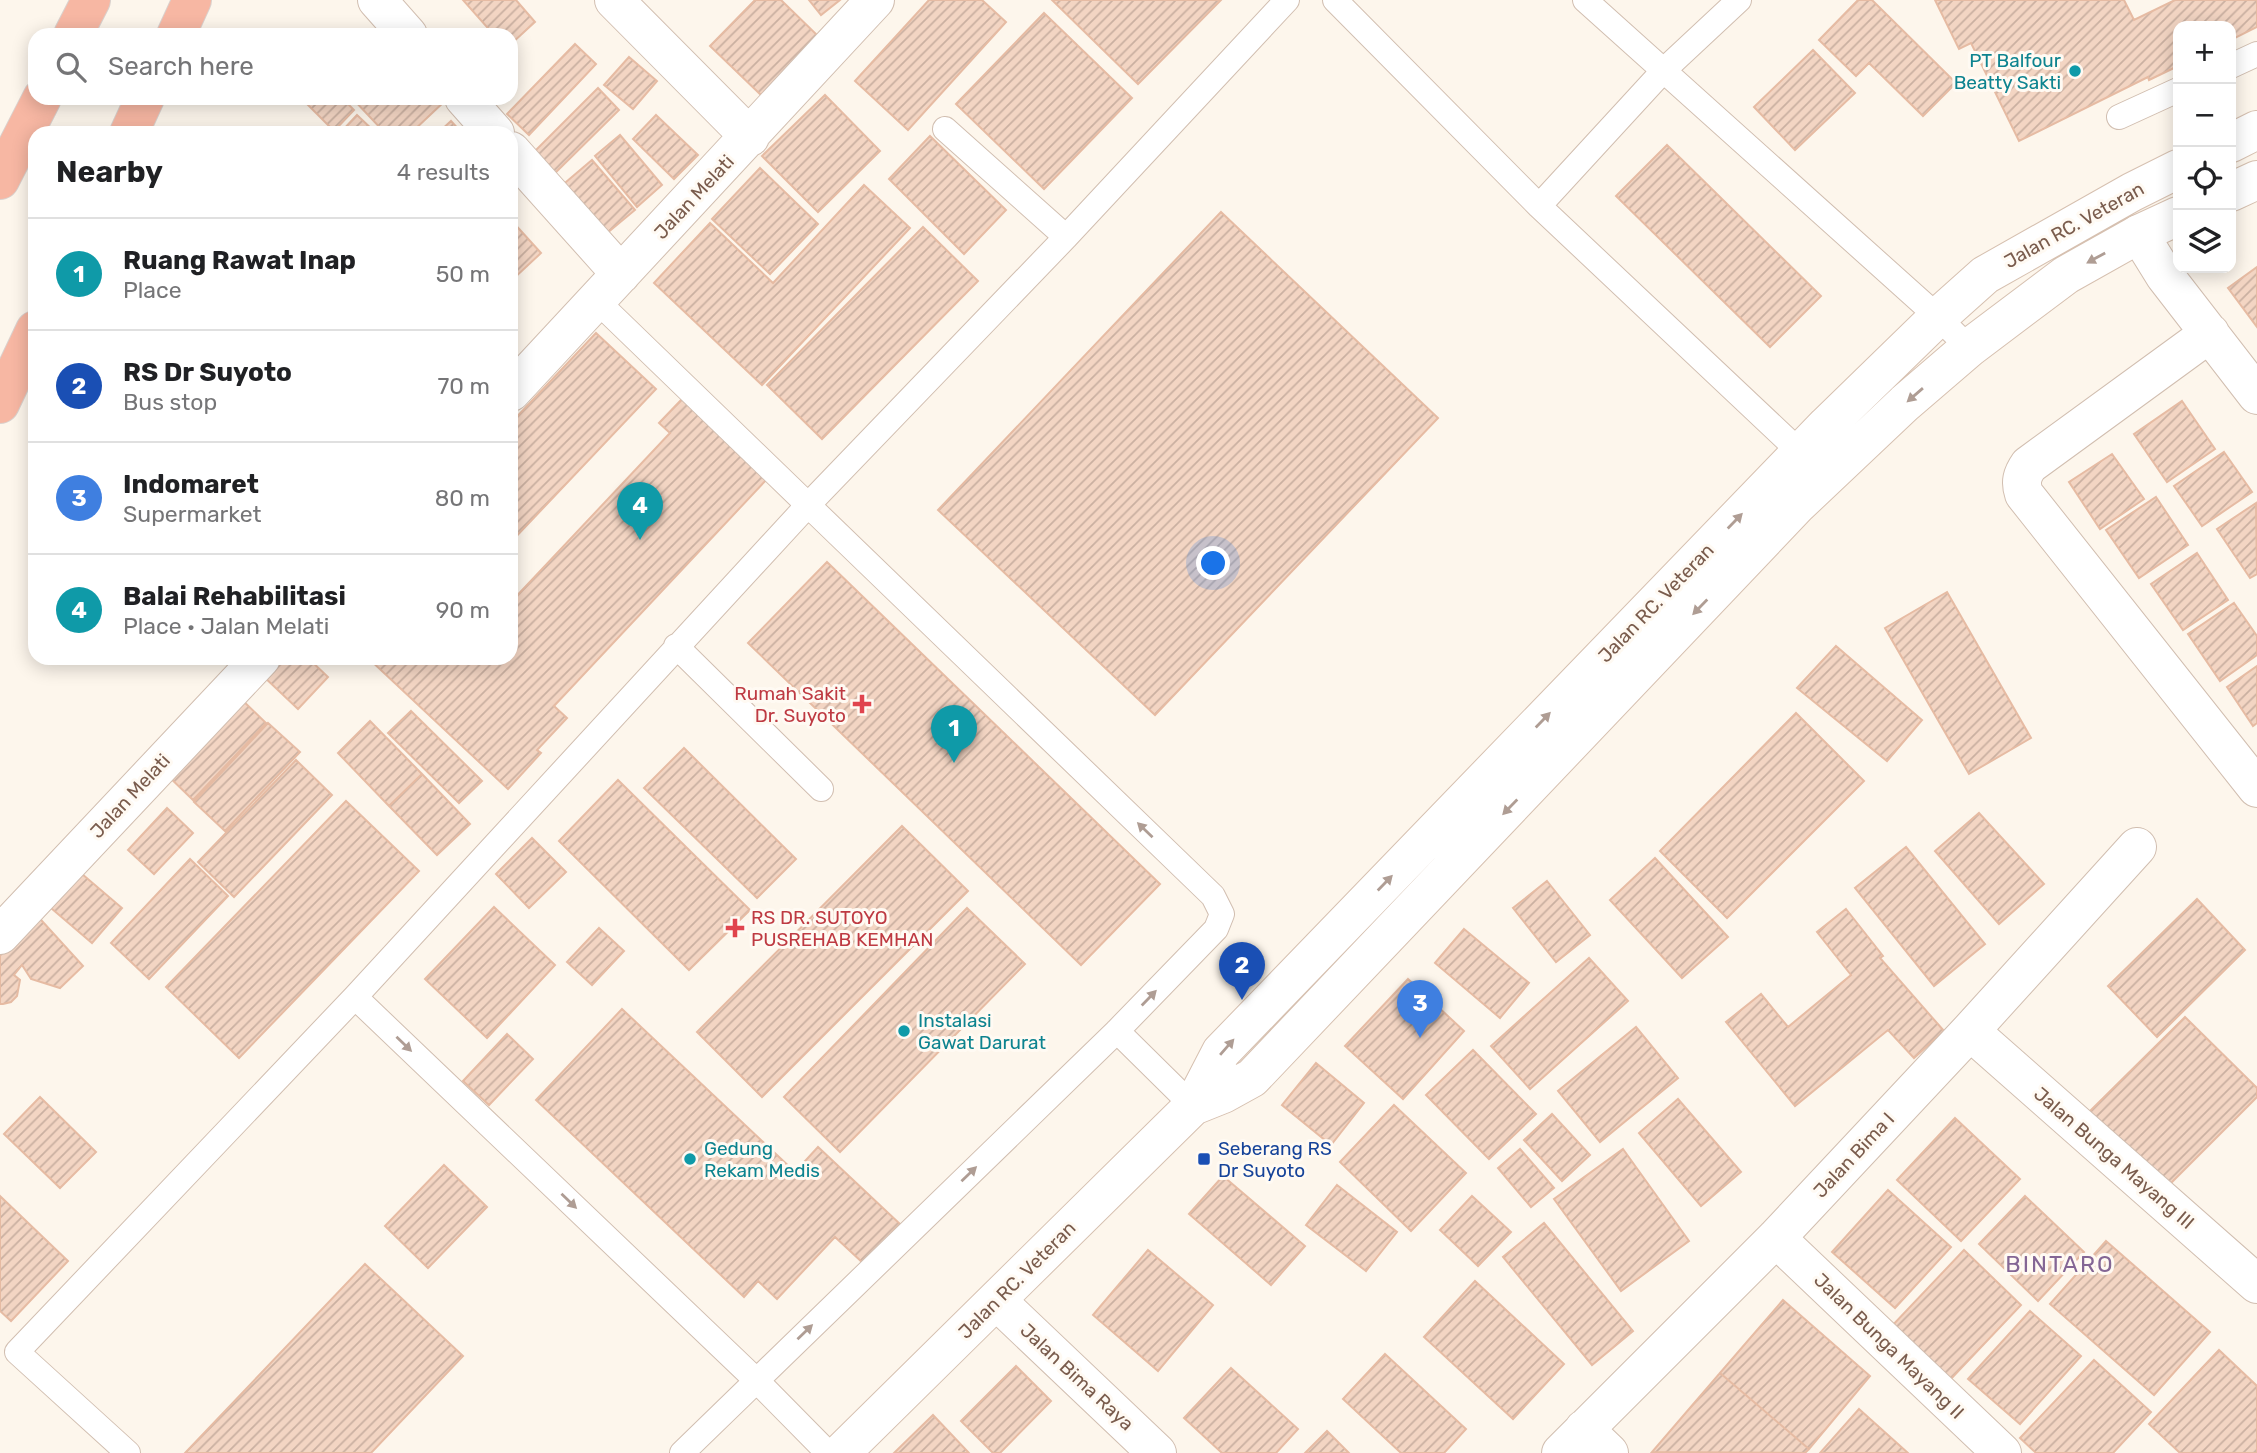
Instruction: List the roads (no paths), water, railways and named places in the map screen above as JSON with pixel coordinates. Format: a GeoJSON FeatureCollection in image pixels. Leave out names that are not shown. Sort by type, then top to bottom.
{"type":"FeatureCollection","features":[{"type":"Feature","properties":{"kind":"highway"},"geometry":{"type":"LineString","coordinates":[[77,28],[91,0]]}},
{"type":"Feature","properties":{"kind":"highway"},"geometry":{"type":"LineString","coordinates":[[179,28],[192,0]]}},
{"type":"Feature","properties":{"kind":"highway"},"geometry":{"type":"LineString","coordinates":[[0,180],[38,105]]}},
{"type":"Feature","properties":{"kind":"highway"},"geometry":{"type":"LineString","coordinates":[[132,126],[142,105]]}},
{"type":"Feature","properties":{"kind":"highway"},"geometry":{"type":"LineString","coordinates":[[0,404],[28,345]]}},
{"type":"Feature","properties":{"kind":"street"},"geometry":{"type":"LineString","coordinates":[[377,0],[402,28]]}},
{"type":"Feature","properties":{"kind":"street"},"geometry":{"type":"LineString","coordinates":[[614,0],[750,137]]}},
{"type":"Feature","properties":{"kind":"street","name":"Jalan Melati"},"geometry":{"type":"LineString","coordinates":[[518,384],[876,0]]}},
{"type":"Feature","properties":{"kind":"street"},"geometry":{"type":"LineString","coordinates":[[470,105],[489,126]]}},
{"type":"Feature","properties":{"kind":"street"},"geometry":{"type":"LineString","coordinates":[[2236,140],[2257,130]]}},
{"type":"Feature","properties":{"kind":"street"},"geometry":{"type":"LineString","coordinates":[[518,161],[609,287]]}},
{"type":"Feature","properties":{"kind":"street","name":"Jalan RC. Veteran"},"geometry":{"type":"LineString","coordinates":[[841,1453],[1192,1106],[1223,1094],[1252,1078],[1657,627],[1841,438],[1938,317],[1985,275],[2173,172]]}},
{"type":"Feature","properties":{"kind":"street"},"geometry":{"type":"LineString","coordinates":[[2236,190],[2257,180]]}},
{"type":"Feature","properties":{"kind":"street","name":"Jalan RC. Veteran"},"geometry":{"type":"LineString","coordinates":[[1784,494],[1801,453],[1841,438],[1969,348],[2066,275],[2173,218]]}},
{"type":"Feature","properties":{"kind":"street"},"geometry":{"type":"LineString","coordinates":[[2139,234],[2165,276],[2257,395]]}},
{"type":"Feature","properties":{"kind":"street"},"geometry":{"type":"LineString","coordinates":[[2210,332],[2029,465],[2021,484],[2024,494],[2257,788]]}},
{"type":"Feature","properties":{"kind":"street","name":"Jalan Melati"},"geometry":{"type":"LineString","coordinates":[[0,935],[254,665]]}},
{"type":"Feature","properties":{"kind":"street","name":"Jalan Bima I"},"geometry":{"type":"LineString","coordinates":[[1585,1445],[2137,847]]}},
{"type":"Feature","properties":{"kind":"street","name":"Jalan Bunga Mayang III"},"geometry":{"type":"LineString","coordinates":[[1970,1031],[2257,1284]]}},
{"type":"Feature","properties":{"kind":"street","name":"Jalan Bunga Mayang II"},"geometry":{"type":"LineString","coordinates":[[1776,1238],[2001,1453]]}},
{"type":"Feature","properties":{"kind":"street","name":"Jalan Bima Raya"},"geometry":{"type":"LineString","coordinates":[[997,1301],[1157,1453]]}},
{"type":"Feature","properties":{"kind":"lane"},"geometry":{"type":"LineString","coordinates":[[128,1453],[9,1345],[355,997],[676,646],[1066,237],[1287,0]]}},
{"type":"Feature","properties":{"kind":"lane"},"geometry":{"type":"LineString","coordinates":[[1335,0],[1539,206],[1801,453]]}},
{"type":"Feature","properties":{"kind":"lane"},"geometry":{"type":"LineString","coordinates":[[1585,0],[1938,317],[1969,348]]}},
{"type":"Feature","properties":{"kind":"lane"},"geometry":{"type":"LineString","coordinates":[[1539,206],[1664,70],[1739,0]]}},
{"type":"Feature","properties":{"kind":"lane"},"geometry":{"type":"LineString","coordinates":[[2236,64],[2257,54]]}},
{"type":"Feature","properties":{"kind":"lane"},"geometry":{"type":"LineString","coordinates":[[2119,117],[2173,92]]}},
{"type":"Feature","properties":{"kind":"lane"},"geometry":{"type":"LineString","coordinates":[[946,129],[1066,237]]}},
{"type":"Feature","properties":{"kind":"lane"},"geometry":{"type":"LineString","coordinates":[[609,287],[808,505],[1217,901],[1222,914],[1216,929],[1117,1031],[682,1453]]}},
{"type":"Feature","properties":{"kind":"lane"},"geometry":{"type":"LineString","coordinates":[[676,646],[821,789]]}},
{"type":"Feature","properties":{"kind":"lane"},"geometry":{"type":"LineString","coordinates":[[355,997],[756,1380],[828,1453]]}},
{"type":"Feature","properties":{"kind":"lane"},"geometry":{"type":"LineString","coordinates":[[1117,1031],[1192,1106]]}},
{"type":"Feature","properties":{"kind":"place","name":"PT Balfour Beatty Sakti"},"geometry":{"type":"Point","coordinates":[2075,71]}},
{"type":"Feature","properties":{"kind":"place","name":"Balai Rehabilitasi"},"geometry":{"type":"Point","coordinates":[640,540]}},
{"type":"Feature","properties":{"kind":"place","name":"Rumah Sakit Dr. Suyoto"},"geometry":{"type":"Point","coordinates":[862,704]}},
{"type":"Feature","properties":{"kind":"place","name":"Ruang Rawat Inap"},"geometry":{"type":"Point","coordinates":[954,763]}},
{"type":"Feature","properties":{"kind":"place","name":"RS DR. SUTOYO PUSREHAB KEMHAN"},"geometry":{"type":"Point","coordinates":[735,928]}},
{"type":"Feature","properties":{"kind":"place","name":"RS Dr Suyoto"},"geometry":{"type":"Point","coordinates":[1242,1000]}},
{"type":"Feature","properties":{"kind":"place","name":"Instalasi Gawat Darurat"},"geometry":{"type":"Point","coordinates":[904,1031]}},
{"type":"Feature","properties":{"kind":"place","name":"Indomaret"},"geometry":{"type":"Point","coordinates":[1420,1038]}},
{"type":"Feature","properties":{"kind":"place","name":"Gedung Rekam Medis"},"geometry":{"type":"Point","coordinates":[690,1159]}},
{"type":"Feature","properties":{"kind":"place","name":"Seberang RS Dr Suyoto"},"geometry":{"type":"Point","coordinates":[1204,1159]}},
{"type":"Feature","properties":{"kind":"district","name":"BINTARO"},"geometry":{"type":"Point","coordinates":[2060,1264]}}]}
